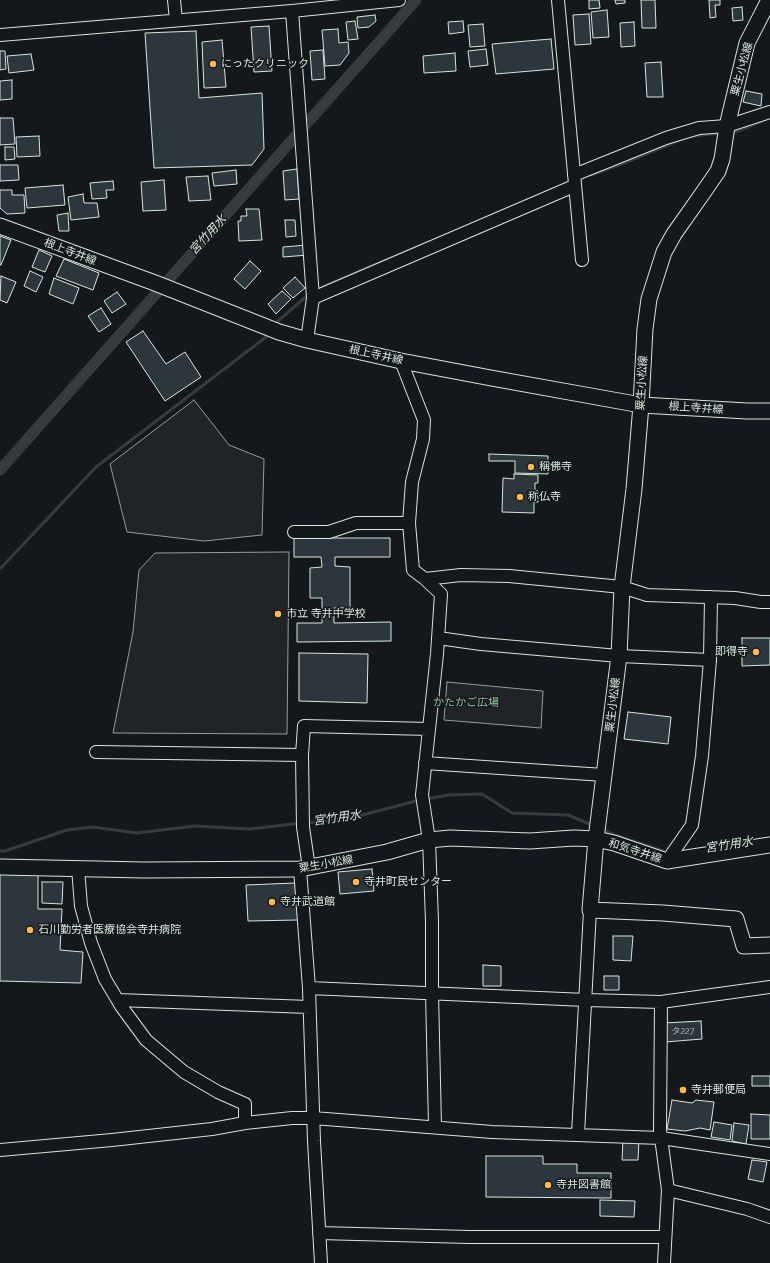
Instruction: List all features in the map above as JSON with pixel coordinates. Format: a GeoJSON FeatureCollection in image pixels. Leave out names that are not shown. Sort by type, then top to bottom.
{"type":"FeatureCollection","features":[{"type":"Feature","properties":{"kind":"main road","name":"粟生小松線"},"geometry":{"type":"LineString","coordinates":[[0,867],[144,870],[304,868],[387,852],[429,840],[450,838],[530,841],[574,838],[597,832],[619,656],[622,588],[634,489],[641,405],[645,329],[649,300],[664,252],[674,234],[718,171],[722,159],[727,126],[747,43],[769,0]]}},
{"type":"Feature","properties":{"kind":"main road","name":"根上寺井線"},"geometry":{"type":"LineString","coordinates":[[0,226],[171,289],[273,330],[308,340],[401,361],[641,405],[747,412],[770,411]]}},
{"type":"Feature","properties":{"kind":"main road","name":"和気寺井線"},"geometry":{"type":"LineString","coordinates":[[597,832],[614,843],[667,861],[770,845]]}},
{"type":"Feature","properties":{"kind":"main road"},"geometry":{"type":"LineString","coordinates":[[597,832],[590,910],[664,912],[736,919],[744,946],[770,944]]}},
{"type":"Feature","properties":{"kind":"street"},"geometry":{"type":"LineString","coordinates":[[174,0],[176,20]]}},
{"type":"Feature","properties":{"kind":"street"},"geometry":{"type":"LineString","coordinates":[[0,35],[292,11],[399,0]]}},
{"type":"Feature","properties":{"kind":"street"},"geometry":{"type":"LineString","coordinates":[[558,0],[582,260]]}},
{"type":"Feature","properties":{"kind":"street"},"geometry":{"type":"LineString","coordinates":[[292,11],[313,298],[308,340]]}},
{"type":"Feature","properties":{"kind":"street"},"geometry":{"type":"LineString","coordinates":[[313,298],[666,138],[699,128],[727,126],[770,112]]}},
{"type":"Feature","properties":{"kind":"street"},"geometry":{"type":"LineString","coordinates":[[401,361],[424,420],[423,439],[412,482],[409,523],[413,570],[441,594],[425,763],[423,800],[429,840],[432,921],[435,1126]]}},
{"type":"Feature","properties":{"kind":"street"},"geometry":{"type":"LineString","coordinates":[[294,532],[329,532],[356,523],[409,523]]}},
{"type":"Feature","properties":{"kind":"street"},"geometry":{"type":"LineString","coordinates":[[425,579],[461,575],[509,576],[622,588],[647,595],[735,598],[770,602]]}},
{"type":"Feature","properties":{"kind":"street"},"geometry":{"type":"LineString","coordinates":[[667,861],[692,825],[702,756],[710,660],[712,597]]}},
{"type":"Feature","properties":{"kind":"street"},"geometry":{"type":"LineString","coordinates":[[438,638],[481,644],[619,656],[710,660]]}},
{"type":"Feature","properties":{"kind":"street"},"geometry":{"type":"LineString","coordinates":[[320,1263],[304,868],[302,754],[304,726],[429,729]]}},
{"type":"Feature","properties":{"kind":"street"},"geometry":{"type":"LineString","coordinates":[[96,752],[302,754]]}},
{"type":"Feature","properties":{"kind":"street"},"geometry":{"type":"LineString","coordinates":[[425,763],[604,775]]}},
{"type":"Feature","properties":{"kind":"street"},"geometry":{"type":"LineString","coordinates":[[78,868],[81,906],[91,943],[105,979],[118,1000],[146,1040],[184,1072],[218,1092],[246,1104],[245,1123]]}},
{"type":"Feature","properties":{"kind":"street"},"geometry":{"type":"LineString","coordinates":[[578,1134],[590,910]]}},
{"type":"Feature","properties":{"kind":"street"},"geometry":{"type":"LineString","coordinates":[[309,988],[661,1002],[770,987]]}},
{"type":"Feature","properties":{"kind":"street"},"geometry":{"type":"LineString","coordinates":[[118,1000],[309,1007]]}},
{"type":"Feature","properties":{"kind":"street"},"geometry":{"type":"LineString","coordinates":[[661,1002],[660,1130],[668,1190],[664,1263]]}},
{"type":"Feature","properties":{"kind":"street"},"geometry":{"type":"LineString","coordinates":[[0,1150],[189,1132],[245,1123],[292,1118],[313,1118],[435,1126],[492,1132],[661,1138],[770,1154]]}},
{"type":"Feature","properties":{"kind":"street"},"geometry":{"type":"LineString","coordinates":[[668,1190],[770,1217]]}},
{"type":"Feature","properties":{"kind":"street"},"geometry":{"type":"LineString","coordinates":[[319,1233],[469,1237],[665,1237]]}},
{"type":"Feature","properties":{"kind":"green space"},"geometry":{"type":"Polygon","coordinates":[[[194,400],[229,445],[264,459],[262,535],[204,541],[127,532],[110,464],[194,400]]]}},
{"type":"Feature","properties":{"kind":"green space"},"geometry":{"type":"Polygon","coordinates":[[[289,552],[287,734],[113,733],[133,632],[139,570],[155,553],[289,552]]]}},
{"type":"Feature","properties":{"kind":"green space","name":"かたかご広場"},"geometry":{"type":"Polygon","coordinates":[[[447,682],[543,691],[541,728],[444,720],[447,682]]]}},
{"type":"Feature","properties":{"kind":"building"},"geometry":{"type":"Polygon","coordinates":[[[589,0],[599,0],[600,8],[589,9],[589,0]]]}},
{"type":"Feature","properties":{"kind":"building"},"geometry":{"type":"Polygon","coordinates":[[[615,0],[625,0],[625,3],[616,4],[615,0]]]}},
{"type":"Feature","properties":{"kind":"building"},"geometry":{"type":"Polygon","coordinates":[[[641,0],[655,0],[656,28],[642,28],[641,0]]]}},
{"type":"Feature","properties":{"kind":"building"},"geometry":{"type":"Polygon","coordinates":[[[709,0],[720,0],[720,5],[715,5],[716,17],[710,18],[709,0]]]}},
{"type":"Feature","properties":{"kind":"building"},"geometry":{"type":"Polygon","coordinates":[[[742,7],[743,20],[733,21],[732,8],[742,7]]]}},
{"type":"Feature","properties":{"kind":"building"},"geometry":{"type":"Polygon","coordinates":[[[607,10],[609,37],[593,38],[591,12],[607,10]]]}},
{"type":"Feature","properties":{"kind":"building"},"geometry":{"type":"Polygon","coordinates":[[[589,14],[591,44],[575,45],[573,15],[589,14]]]}},
{"type":"Feature","properties":{"kind":"building"},"geometry":{"type":"Polygon","coordinates":[[[375,15],[376,21],[369,27],[358,28],[357,17],[375,15]]]}},
{"type":"Feature","properties":{"kind":"building"},"geometry":{"type":"Polygon","coordinates":[[[355,21],[358,39],[348,40],[346,22],[355,21]]]}},
{"type":"Feature","properties":{"kind":"building"},"geometry":{"type":"Polygon","coordinates":[[[463,21],[464,32],[449,34],[448,22],[463,21]]]}},
{"type":"Feature","properties":{"kind":"building"},"geometry":{"type":"Polygon","coordinates":[[[634,22],[635,46],[621,47],[620,23],[634,22]]]}},
{"type":"Feature","properties":{"kind":"building"},"geometry":{"type":"Polygon","coordinates":[[[483,24],[485,46],[470,47],[468,25],[483,24]]]}},
{"type":"Feature","properties":{"kind":"building"},"geometry":{"type":"Polygon","coordinates":[[[269,26],[272,71],[254,72],[251,27],[269,26]]]}},
{"type":"Feature","properties":{"kind":"building"},"geometry":{"type":"Polygon","coordinates":[[[338,29],[339,43],[348,42],[349,53],[340,65],[325,66],[322,30],[338,29]]]}},
{"type":"Feature","properties":{"kind":"building"},"geometry":{"type":"Polygon","coordinates":[[[196,31],[199,98],[262,93],[264,149],[252,165],[154,168],[145,33],[196,31]]]}},
{"type":"Feature","properties":{"kind":"building"},"geometry":{"type":"Polygon","coordinates":[[[551,39],[554,69],[496,74],[492,44],[551,39]]]}},
{"type":"Feature","properties":{"kind":"building","name":"にったクリニック"},"geometry":{"type":"Polygon","coordinates":[[[222,40],[226,87],[204,88],[202,42],[222,40]]]}},
{"type":"Feature","properties":{"kind":"building"},"geometry":{"type":"Polygon","coordinates":[[[486,49],[488,65],[470,67],[468,51],[486,49]]]}},
{"type":"Feature","properties":{"kind":"building"},"geometry":{"type":"Polygon","coordinates":[[[323,50],[325,79],[312,80],[310,51],[323,50]]]}},
{"type":"Feature","properties":{"kind":"building"},"geometry":{"type":"Polygon","coordinates":[[[0,51],[5,51],[6,69],[0,70],[0,51]]]}},
{"type":"Feature","properties":{"kind":"building"},"geometry":{"type":"Polygon","coordinates":[[[455,53],[456,71],[424,73],[423,56],[455,53]]]}},
{"type":"Feature","properties":{"kind":"building"},"geometry":{"type":"Polygon","coordinates":[[[31,54],[34,70],[9,73],[7,56],[31,54]]]}},
{"type":"Feature","properties":{"kind":"building"},"geometry":{"type":"Polygon","coordinates":[[[661,62],[663,97],[647,97],[645,63],[661,62]]]}},
{"type":"Feature","properties":{"kind":"building"},"geometry":{"type":"Polygon","coordinates":[[[12,80],[12,99],[0,100],[0,81],[12,80]]]}},
{"type":"Feature","properties":{"kind":"building"},"geometry":{"type":"Polygon","coordinates":[[[746,91],[762,94],[761,106],[743,102],[746,91]]]}},
{"type":"Feature","properties":{"kind":"building"},"geometry":{"type":"Polygon","coordinates":[[[0,118],[13,118],[15,144],[0,145],[0,118]]]}},
{"type":"Feature","properties":{"kind":"building"},"geometry":{"type":"Polygon","coordinates":[[[39,136],[40,156],[17,157],[16,137],[39,136]]]}},
{"type":"Feature","properties":{"kind":"building"},"geometry":{"type":"Polygon","coordinates":[[[5,147],[14,147],[15,159],[5,160],[5,147]]]}},
{"type":"Feature","properties":{"kind":"building"},"geometry":{"type":"Polygon","coordinates":[[[0,165],[18,165],[19,180],[0,181],[0,165]]]}},
{"type":"Feature","properties":{"kind":"building"},"geometry":{"type":"Polygon","coordinates":[[[297,169],[299,199],[285,200],[283,171],[297,169]]]}},
{"type":"Feature","properties":{"kind":"building"},"geometry":{"type":"Polygon","coordinates":[[[236,170],[237,184],[214,186],[212,173],[236,170]]]}},
{"type":"Feature","properties":{"kind":"building"},"geometry":{"type":"Polygon","coordinates":[[[208,176],[211,200],[189,201],[186,177],[208,176]]]}},
{"type":"Feature","properties":{"kind":"building"},"geometry":{"type":"Polygon","coordinates":[[[164,180],[166,210],[143,211],[141,182],[164,180]]]}},
{"type":"Feature","properties":{"kind":"building"},"geometry":{"type":"Polygon","coordinates":[[[113,181],[114,190],[106,190],[107,198],[92,199],[90,183],[113,181]]]}},
{"type":"Feature","properties":{"kind":"building"},"geometry":{"type":"Polygon","coordinates":[[[63,185],[65,205],[27,208],[25,188],[63,185]]]}},
{"type":"Feature","properties":{"kind":"building"},"geometry":{"type":"Polygon","coordinates":[[[0,190],[12,190],[12,195],[24,195],[25,213],[7,214],[0,208],[0,190]]]}},
{"type":"Feature","properties":{"kind":"building"},"geometry":{"type":"Polygon","coordinates":[[[83,194],[84,203],[97,203],[99,217],[71,220],[68,197],[83,194]]]}},
{"type":"Feature","properties":{"kind":"building"},"geometry":{"type":"Polygon","coordinates":[[[246,209],[259,209],[262,240],[239,241],[238,221],[241,221],[241,216],[247,216],[246,209]]]}},
{"type":"Feature","properties":{"kind":"building"},"geometry":{"type":"Polygon","coordinates":[[[68,213],[69,231],[59,231],[57,215],[68,213]]]}},
{"type":"Feature","properties":{"kind":"building"},"geometry":{"type":"Polygon","coordinates":[[[285,220],[295,220],[296,236],[286,237],[285,220]]]}},
{"type":"Feature","properties":{"kind":"building"},"geometry":{"type":"Polygon","coordinates":[[[0,236],[11,240],[1,265],[0,265],[0,236]]]}},
{"type":"Feature","properties":{"kind":"building"},"geometry":{"type":"Polygon","coordinates":[[[307,245],[308,255],[283,257],[283,247],[307,245]]]}},
{"type":"Feature","properties":{"kind":"building"},"geometry":{"type":"Polygon","coordinates":[[[39,250],[52,256],[45,272],[32,267],[39,250]]]}},
{"type":"Feature","properties":{"kind":"building"},"geometry":{"type":"Polygon","coordinates":[[[64,259],[99,273],[93,290],[56,276],[64,259]]]}},
{"type":"Feature","properties":{"kind":"building"},"geometry":{"type":"Polygon","coordinates":[[[250,261],[261,271],[245,289],[234,279],[250,261]]]}},
{"type":"Feature","properties":{"kind":"building"},"geometry":{"type":"Polygon","coordinates":[[[30,271],[43,277],[36,292],[24,286],[30,271]]]}},
{"type":"Feature","properties":{"kind":"building"},"geometry":{"type":"Polygon","coordinates":[[[1,276],[16,282],[7,303],[0,300],[1,276]]]}},
{"type":"Feature","properties":{"kind":"building"},"geometry":{"type":"Polygon","coordinates":[[[295,277],[305,288],[293,298],[283,288],[295,277]]]}},
{"type":"Feature","properties":{"kind":"building"},"geometry":{"type":"Polygon","coordinates":[[[54,278],[79,288],[73,304],[49,294],[54,278]]]}},
{"type":"Feature","properties":{"kind":"building"},"geometry":{"type":"Polygon","coordinates":[[[282,291],[291,299],[276,314],[268,304],[282,291]]]}},
{"type":"Feature","properties":{"kind":"building"},"geometry":{"type":"Polygon","coordinates":[[[117,292],[126,304],[112,313],[104,301],[117,292]]]}},
{"type":"Feature","properties":{"kind":"building"},"geometry":{"type":"Polygon","coordinates":[[[101,308],[111,324],[99,332],[88,316],[101,308]]]}},
{"type":"Feature","properties":{"kind":"building"},"geometry":{"type":"Polygon","coordinates":[[[143,331],[166,364],[185,352],[201,377],[165,401],[126,342],[143,331]]]}},
{"type":"Feature","properties":{"kind":"building","name":"稱佛寺"},"geometry":{"type":"Polygon","coordinates":[[[489,454],[548,456],[548,474],[515,473],[515,461],[489,461],[489,454]]]}},
{"type":"Feature","properties":{"kind":"building","name":"称仏寺"},"geometry":{"type":"Polygon","coordinates":[[[514,474],[538,475],[538,483],[535,483],[535,491],[538,491],[538,502],[534,502],[534,513],[502,512],[503,478],[514,479],[514,474]]]}},
{"type":"Feature","properties":{"kind":"building"},"geometry":{"type":"Polygon","coordinates":[[[294,538],[390,538],[390,557],[335,557],[335,566],[350,567],[350,608],[334,608],[334,623],[391,622],[391,641],[297,642],[297,623],[322,623],[322,598],[310,598],[310,568],[322,567],[321,557],[294,557],[294,538]]]}},
{"type":"Feature","properties":{"kind":"building","name":"即得寺"},"geometry":{"type":"Polygon","coordinates":[[[742,638],[770,638],[770,665],[742,666],[742,638]]]}},
{"type":"Feature","properties":{"kind":"building"},"geometry":{"type":"Polygon","coordinates":[[[299,653],[368,654],[367,703],[299,701],[299,653]]]}},
{"type":"Feature","properties":{"kind":"building"},"geometry":{"type":"Polygon","coordinates":[[[628,712],[671,717],[668,744],[624,739],[628,712]]]}},
{"type":"Feature","properties":{"kind":"building","name":"寺井町民センター"},"geometry":{"type":"Polygon","coordinates":[[[372,869],[374,891],[340,894],[338,872],[372,869]]]}},
{"type":"Feature","properties":{"kind":"building","name":"石川勤労者医療協会寺井病院"},"geometry":{"type":"Polygon","coordinates":[[[0,872],[38,873],[38,909],[62,909],[60,950],[83,952],[81,983],[0,981],[0,872]]]}},
{"type":"Feature","properties":{"kind":"building"},"geometry":{"type":"Polygon","coordinates":[[[42,882],[63,882],[62,904],[42,903],[42,882]]]}},
{"type":"Feature","properties":{"kind":"building","name":"寺井武道館"},"geometry":{"type":"Polygon","coordinates":[[[295,883],[298,920],[248,921],[246,885],[295,883]]]}},
{"type":"Feature","properties":{"kind":"building"},"geometry":{"type":"Polygon","coordinates":[[[613,936],[633,936],[631,961],[613,960],[613,936]]]}},
{"type":"Feature","properties":{"kind":"building"},"geometry":{"type":"Polygon","coordinates":[[[483,965],[501,966],[501,986],[483,986],[483,965]]]}},
{"type":"Feature","properties":{"kind":"building"},"geometry":{"type":"Polygon","coordinates":[[[604,976],[619,976],[619,990],[604,990],[604,976]]]}},
{"type":"Feature","properties":{"kind":"building"},"geometry":{"type":"Polygon","coordinates":[[[701,1021],[702,1039],[665,1042],[664,1023],[701,1021]]]}},
{"type":"Feature","properties":{"kind":"building"},"geometry":{"type":"Polygon","coordinates":[[[752,1076],[770,1076],[770,1086],[752,1086],[752,1076]]]}},
{"type":"Feature","properties":{"kind":"building"},"geometry":{"type":"Polygon","coordinates":[[[672,1100],[692,1103],[696,1100],[714,1102],[710,1130],[700,1128],[685,1131],[667,1129],[672,1100]]]}},
{"type":"Feature","properties":{"kind":"building"},"geometry":{"type":"Polygon","coordinates":[[[751,1114],[770,1115],[770,1139],[751,1139],[751,1114]]]}},
{"type":"Feature","properties":{"kind":"building"},"geometry":{"type":"Polygon","coordinates":[[[714,1122],[732,1125],[730,1140],[711,1137],[714,1122]]]}},
{"type":"Feature","properties":{"kind":"building"},"geometry":{"type":"Polygon","coordinates":[[[734,1123],[749,1125],[746,1144],[732,1141],[734,1123]]]}},
{"type":"Feature","properties":{"kind":"building"},"geometry":{"type":"Polygon","coordinates":[[[623,1139],[639,1139],[638,1160],[622,1160],[623,1139]]]}},
{"type":"Feature","properties":{"kind":"building","name":"寺井図書館"},"geometry":{"type":"Polygon","coordinates":[[[486,1156],[543,1156],[543,1164],[577,1164],[577,1173],[611,1173],[611,1198],[486,1197],[486,1156]]]}},
{"type":"Feature","properties":{"kind":"building"},"geometry":{"type":"Polygon","coordinates":[[[752,1160],[767,1162],[763,1182],[748,1179],[752,1160]]]}},
{"type":"Feature","properties":{"kind":"building"},"geometry":{"type":"Polygon","coordinates":[[[600,1200],[635,1201],[634,1217],[600,1216],[600,1200]]]}},
{"type":"Feature","properties":{"kind":"waterway","name":"宮竹用水"},"geometry":{"type":"LineString","coordinates":[[0,470],[416,0]]}},
{"type":"Feature","properties":{"kind":"waterway"},"geometry":{"type":"LineString","coordinates":[[733,133],[770,118]]}},
{"type":"Feature","properties":{"kind":"waterway"},"geometry":{"type":"LineString","coordinates":[[691,136],[721,133]]}},
{"type":"Feature","properties":{"kind":"waterway"},"geometry":{"type":"LineString","coordinates":[[591,175],[680,140]]}},
{"type":"Feature","properties":{"kind":"waterway"},"geometry":{"type":"LineString","coordinates":[[322,287],[429,242]]}},
{"type":"Feature","properties":{"kind":"waterway"},"geometry":{"type":"LineString","coordinates":[[275,326],[278,321],[309,294]]}},
{"type":"Feature","properties":{"kind":"waterway"},"geometry":{"type":"LineString","coordinates":[[0,569],[96,467],[270,334]]}},
{"type":"Feature","properties":{"kind":"waterway","name":"宮竹用水"},"geometry":{"type":"LineString","coordinates":[[426,799],[448,795],[482,794],[512,813],[568,815],[594,826]]}},
{"type":"Feature","properties":{"kind":"waterway","name":"宮竹用水"},"geometry":{"type":"LineString","coordinates":[[307,823],[355,817],[420,800]]}},
{"type":"Feature","properties":{"kind":"waterway","name":"宮竹用水"},"geometry":{"type":"LineString","coordinates":[[0,851],[5,851],[67,830],[92,827],[137,833],[195,826],[250,829],[301,823]]}},
{"type":"Feature","properties":{"kind":"waterway","name":"宮竹用水"},"geometry":{"type":"LineString","coordinates":[[601,829],[663,851]]}},
{"type":"Feature","properties":{"kind":"place","name":"にったクリニック"},"geometry":{"type":"Point","coordinates":[213,64]}},
{"type":"Feature","properties":{"kind":"place","name":"稱佛寺"},"geometry":{"type":"Point","coordinates":[531,467]}},
{"type":"Feature","properties":{"kind":"place","name":"称仏寺"},"geometry":{"type":"Point","coordinates":[520,497]}},
{"type":"Feature","properties":{"kind":"place","name":"市立 寺井中学校"},"geometry":{"type":"Point","coordinates":[278,614]}},
{"type":"Feature","properties":{"kind":"place","name":"即得寺"},"geometry":{"type":"Point","coordinates":[756,652]}},
{"type":"Feature","properties":{"kind":"place","name":"寺井町民センター"},"geometry":{"type":"Point","coordinates":[356,882]}},
{"type":"Feature","properties":{"kind":"place","name":"寺井武道館"},"geometry":{"type":"Point","coordinates":[272,902]}},
{"type":"Feature","properties":{"kind":"place","name":"石川勤労者医療協会寺井病院"},"geometry":{"type":"Point","coordinates":[30,930]}},
{"type":"Feature","properties":{"kind":"place","name":"寺井郵便局"},"geometry":{"type":"Point","coordinates":[683,1090]}},
{"type":"Feature","properties":{"kind":"place","name":"寺井図書館"},"geometry":{"type":"Point","coordinates":[548,1185]}}]}
